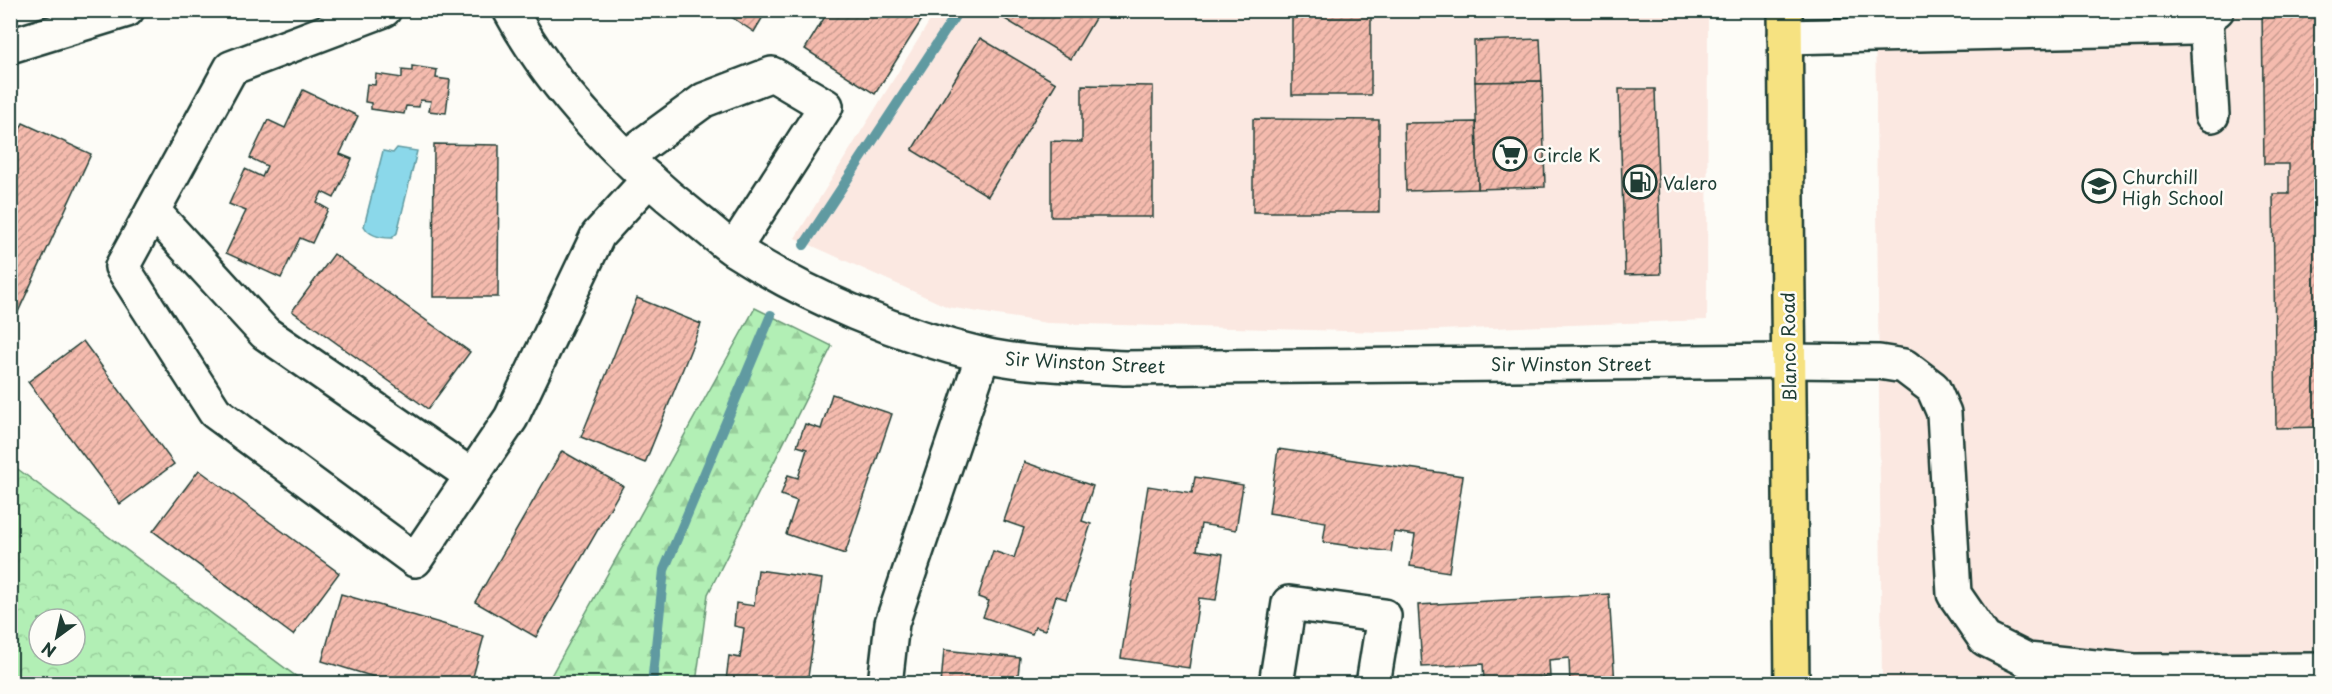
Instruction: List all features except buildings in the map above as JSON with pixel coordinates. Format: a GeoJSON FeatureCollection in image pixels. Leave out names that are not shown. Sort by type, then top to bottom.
{"type":"FeatureCollection","features":[{"type":"Feature","properties":{"kind":"main road","name":"Blanco Road"},"geometry":{"type":"LineString","coordinates":[[1785,24],[1792,684]]}},
{"type":"Feature","properties":{"kind":"street"},"geometry":{"type":"LineString","coordinates":[[10,46],[127,10]]}},
{"type":"Feature","properties":{"kind":"street"},"geometry":{"type":"LineString","coordinates":[[384,10],[231,68],[122,267],[215,412],[415,560],[511,418],[598,235],[649,179]]}},
{"type":"Feature","properties":{"kind":"street","name":"Sir Winston Street"},"geometry":{"type":"LineString","coordinates":[[510,10],[557,81],[608,140],[649,179],[734,249],[795,283],[860,314],[940,342],[983,354],[1024,362],[1124,368],[1788,361],[1879,362],[1904,366],[1933,388],[1944,413],[1954,594],[1985,639],[2027,660],[2134,671],[2322,670]]}},
{"type":"Feature","properties":{"kind":"street"},"geometry":{"type":"LineString","coordinates":[[1785,24],[2192,28],[2212,15]]}},
{"type":"Feature","properties":{"kind":"street"},"geometry":{"type":"LineString","coordinates":[[2212,15],[2212,115]]}},
{"type":"Feature","properties":{"kind":"street"},"geometry":{"type":"LineString","coordinates":[[626,157],[704,100],[772,74],[826,106],[734,249]]}},
{"type":"Feature","properties":{"kind":"street"},"geometry":{"type":"LineString","coordinates":[[153,211],[266,333],[472,476]]}},
{"type":"Feature","properties":{"kind":"street"},"geometry":{"type":"LineString","coordinates":[[885,684],[892,623],[983,354]]}},
{"type":"Feature","properties":{"kind":"street"},"geometry":{"type":"LineString","coordinates":[[1276,684],[1289,603],[1384,616],[1373,684]]}},
{"type":"Feature","properties":{"kind":"shaded area"},"geometry":{"type":"Polygon","coordinates":[[[936,11],[1708,11],[1707,320],[1383,332],[1047,323],[948,307],[795,238],[936,11]]]}},
{"type":"Feature","properties":{"kind":"shaded area","name":"Churchill High School"},"geometry":{"type":"Polygon","coordinates":[[[1875,11],[2321,11],[2321,683],[1882,683],[1875,11]]]}},
{"type":"Feature","properties":{"kind":"green space"},"geometry":{"type":"Polygon","coordinates":[[[755,308],[832,346],[708,594],[696,683],[547,683],[755,308]]]}},
{"type":"Feature","properties":{"kind":"green space"},"geometry":{"type":"Polygon","coordinates":[[[11,464],[305,683],[11,683],[11,464]]]}},
{"type":"Feature","properties":{"kind":"water"},"geometry":{"type":"Polygon","coordinates":[[[397,148],[417,151],[397,233],[392,238],[380,237],[369,232],[364,226],[383,151],[393,153],[397,148]]]}},
{"type":"Feature","properties":{"kind":"waterway"},"geometry":{"type":"LineString","coordinates":[[804,245],[959,10]]}},
{"type":"Feature","properties":{"kind":"waterway"},"geometry":{"type":"LineString","coordinates":[[652,684],[664,570],[771,315]]}},
{"type":"Feature","properties":{"kind":"place","name":"Circle K"},"geometry":{"type":"Point","coordinates":[1510,154]}},
{"type":"Feature","properties":{"kind":"place","name":"Valero"},"geometry":{"type":"Point","coordinates":[1640,182]}},
{"type":"Feature","properties":{"kind":"place","name":"Churchill High School"},"geometry":{"type":"Point","coordinates":[2099,186]}}]}
